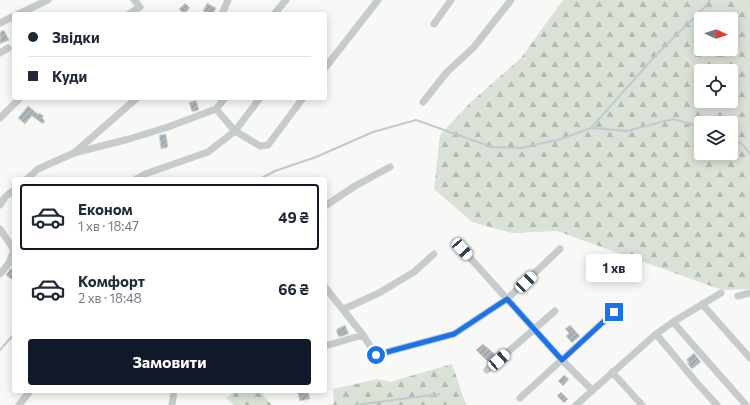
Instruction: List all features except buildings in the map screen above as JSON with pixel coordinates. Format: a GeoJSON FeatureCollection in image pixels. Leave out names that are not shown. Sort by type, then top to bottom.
{"type":"FeatureCollection","features":[{"type":"Feature","properties":{"kind":"street"},"geometry":{"type":"LineString","coordinates":[[22,12],[48,0]]}},
{"type":"Feature","properties":{"kind":"street"},"geometry":{"type":"LineString","coordinates":[[132,12],[140,7],[134,0]]}},
{"type":"Feature","properties":{"kind":"street"},"geometry":{"type":"LineString","coordinates":[[223,12],[228,0]]}},
{"type":"Feature","properties":{"kind":"street"},"geometry":{"type":"LineString","coordinates":[[276,12],[286,0]]}},
{"type":"Feature","properties":{"kind":"street"},"geometry":{"type":"LineString","coordinates":[[327,65],[378,0]]}},
{"type":"Feature","properties":{"kind":"street"},"geometry":{"type":"LineString","coordinates":[[434,24],[451,0]]}},
{"type":"Feature","properties":{"kind":"street"},"geometry":{"type":"LineString","coordinates":[[423,102],[447,72],[474,47],[511,0]]}},
{"type":"Feature","properties":{"kind":"street"},"geometry":{"type":"LineString","coordinates":[[0,23],[12,17]]}},
{"type":"Feature","properties":{"kind":"street"},"geometry":{"type":"LineString","coordinates":[[0,53],[8,48]]}},
{"type":"Feature","properties":{"kind":"street"},"geometry":{"type":"LineString","coordinates":[[0,118],[18,100]]}},
{"type":"Feature","properties":{"kind":"street"},"geometry":{"type":"LineString","coordinates":[[74,152],[136,100]]}},
{"type":"Feature","properties":{"kind":"street"},"geometry":{"type":"LineString","coordinates":[[29,177],[38,169],[74,152],[129,139],[216,109],[223,100]]}},
{"type":"Feature","properties":{"kind":"street"},"geometry":{"type":"LineString","coordinates":[[140,177],[208,152],[235,131],[258,100]]}},
{"type":"Feature","properties":{"kind":"street"},"geometry":{"type":"LineString","coordinates":[[216,109],[235,131],[260,146],[268,145],[302,100]]}},
{"type":"Feature","properties":{"kind":"street"},"geometry":{"type":"LineString","coordinates":[[327,205],[354,186],[390,166]]}},
{"type":"Feature","properties":{"kind":"street"},"geometry":{"type":"LineString","coordinates":[[0,205],[5,197],[12,192]]}},
{"type":"Feature","properties":{"kind":"street"},"geometry":{"type":"LineString","coordinates":[[0,229],[12,247]]}},
{"type":"Feature","properties":{"kind":"street"},"geometry":{"type":"LineString","coordinates":[[462,249],[562,360],[592,390]]}},
{"type":"Feature","properties":{"kind":"street"},"geometry":{"type":"LineString","coordinates":[[327,289],[364,335],[376,355],[454,334],[507,299],[560,249]]}},
{"type":"Feature","properties":{"kind":"street"},"geometry":{"type":"LineString","coordinates":[[344,309],[379,292],[414,272],[434,254]]}},
{"type":"Feature","properties":{"kind":"street"},"geometry":{"type":"LineString","coordinates":[[0,274],[9,263],[12,255]]}},
{"type":"Feature","properties":{"kind":"street"},"geometry":{"type":"LineString","coordinates":[[576,405],[656,334],[721,293]]}},
{"type":"Feature","properties":{"kind":"street"},"geometry":{"type":"LineString","coordinates":[[738,296],[750,293]]}},
{"type":"Feature","properties":{"kind":"street"},"geometry":{"type":"LineString","coordinates":[[702,304],[750,358]]}},
{"type":"Feature","properties":{"kind":"street"},"geometry":{"type":"LineString","coordinates":[[488,370],[555,311]]}},
{"type":"Feature","properties":{"kind":"street"},"geometry":{"type":"LineString","coordinates":[[520,398],[614,312]]}},
{"type":"Feature","properties":{"kind":"street"},"geometry":{"type":"LineString","coordinates":[[673,322],[746,405]]}},
{"type":"Feature","properties":{"kind":"street"},"geometry":{"type":"LineString","coordinates":[[656,334],[717,405]]}},
{"type":"Feature","properties":{"kind":"street"},"geometry":{"type":"LineString","coordinates":[[327,345],[364,335]]}},
{"type":"Feature","properties":{"kind":"street"},"geometry":{"type":"LineString","coordinates":[[612,372],[642,405]]}},
{"type":"Feature","properties":{"kind":"street"},"geometry":{"type":"LineString","coordinates":[[19,405],[28,393]]}},
{"type":"Feature","properties":{"kind":"street"},"geometry":{"type":"LineString","coordinates":[[172,405],[174,393]]}},
{"type":"Feature","properties":{"kind":"green space"},"geometry":{"type":"Polygon","coordinates":[[[563,0],[750,0],[750,289],[722,290],[557,231],[512,233],[472,222],[434,189],[440,135],[470,103],[521,58],[563,0]]]}},
{"type":"Feature","properties":{"kind":"green space"},"geometry":{"type":"Polygon","coordinates":[[[452,364],[466,405],[329,405],[334,404],[333,389],[378,379],[390,382],[452,364]]]}},
{"type":"Feature","properties":{"kind":"green space"},"geometry":{"type":"Polygon","coordinates":[[[233,393],[262,393],[272,405],[234,405],[226,398],[233,393]]]}},
{"type":"Feature","properties":{"kind":"waterway"},"geometry":{"type":"LineString","coordinates":[[264,177],[275,171],[316,157],[373,132],[416,120],[492,147],[521,148],[561,139],[591,128],[657,54],[704,8],[710,0]]}},
{"type":"Feature","properties":{"kind":"waterway"},"geometry":{"type":"LineString","coordinates":[[591,128],[627,131],[673,119],[694,125]]}},
{"type":"Feature","properties":{"kind":"waterway"},"geometry":{"type":"LineString","coordinates":[[738,142],[743,145],[750,154]]}},
{"type":"Feature","properties":{"kind":"waterway"},"geometry":{"type":"LineString","coordinates":[[0,350],[12,336]]}},
{"type":"Feature","properties":{"kind":"waterway"},"geometry":{"type":"LineString","coordinates":[[355,405],[440,394]]}},
{"type":"Feature","properties":{"kind":"route"},"geometry":{"type":"LineString","coordinates":[[376,355],[454,334],[507,299],[562,360],[614,312]]}}]}
